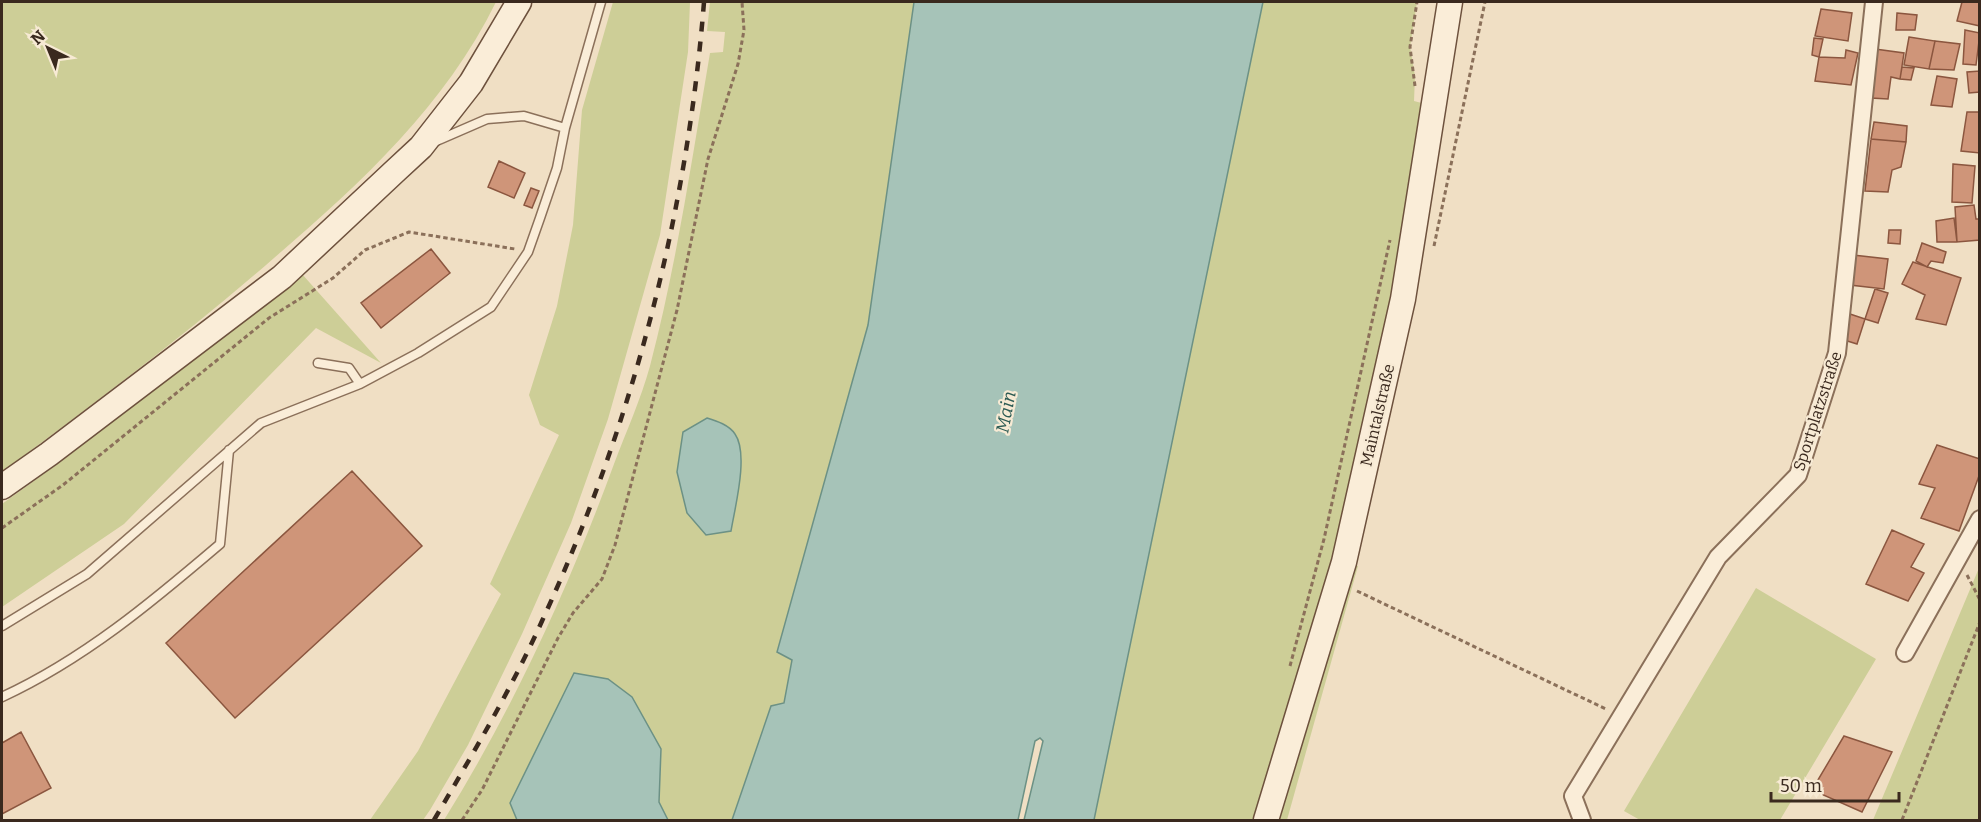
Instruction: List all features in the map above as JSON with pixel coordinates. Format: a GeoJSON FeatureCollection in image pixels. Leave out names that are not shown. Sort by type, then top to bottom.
{"type":"FeatureCollection","features":[{"type":"Feature","properties":{"kind":"main road"},"geometry":{"type":"LineString","coordinates":[[2,487],[282,277],[421,147],[471,83],[519,2]]}},
{"type":"Feature","properties":{"kind":"main road","name":"Maintalstraße"},"geometry":{"type":"LineString","coordinates":[[1266,820],[1344,562],[1398,322],[1450,2]]}},
{"type":"Feature","properties":{"kind":"street","name":"Sportplatzstraße"},"geometry":{"type":"LineString","coordinates":[[1582,820],[1573,796],[1718,557],[1798,474],[1837,353],[1874,2]]}},
{"type":"Feature","properties":{"kind":"street"},"geometry":{"type":"LineString","coordinates":[[1905,653],[1980,519]]}},
{"type":"Feature","properties":{"kind":"lane"},"geometry":{"type":"LineString","coordinates":[[2,626],[87,574],[261,423],[360,384],[418,353],[491,307],[528,252],[557,168],[565,128],[601,2]]}},
{"type":"Feature","properties":{"kind":"lane"},"geometry":{"type":"LineString","coordinates":[[421,147],[487,119],[524,116],[565,128]]}},
{"type":"Feature","properties":{"kind":"lane"},"geometry":{"type":"LineString","coordinates":[[318,363],[349,368],[360,384]]}},
{"type":"Feature","properties":{"kind":"lane"},"geometry":{"type":"LineString","coordinates":[[2,697],[72,659],[138,614],[220,544],[229,450]]}},
{"type":"Feature","properties":{"kind":"path"},"geometry":{"type":"LineString","coordinates":[[462,820],[482,790],[558,638],[573,613],[602,579],[615,545],[677,310],[708,159],[738,64],[744,30],[742,2]]}},
{"type":"Feature","properties":{"kind":"path"},"geometry":{"type":"LineString","coordinates":[[1414,93],[1415,76],[1410,47],[1417,2]]}},
{"type":"Feature","properties":{"kind":"path"},"geometry":{"type":"LineString","coordinates":[[2,528],[63,485],[269,318],[333,278],[365,250],[409,232],[528,252]]}},
{"type":"Feature","properties":{"kind":"path"},"geometry":{"type":"LineString","coordinates":[[1288,671],[1326,533],[1392,233]]}},
{"type":"Feature","properties":{"kind":"path"},"geometry":{"type":"LineString","coordinates":[[1958,558],[1980,600]]}},
{"type":"Feature","properties":{"kind":"path"},"geometry":{"type":"LineString","coordinates":[[1352,589],[1621,717]]}},
{"type":"Feature","properties":{"kind":"path"},"geometry":{"type":"LineString","coordinates":[[1902,820],[1980,622]]}},
{"type":"Feature","properties":{"kind":"green space"},"geometry":{"type":"Polygon","coordinates":[[[2,2],[496,2],[475,40],[426,109],[398,141],[338,201],[208,314],[2,472],[2,2]]]}},
{"type":"Feature","properties":{"kind":"green space"},"geometry":{"type":"Polygon","coordinates":[[[613,2],[690,2],[688,52],[660,235],[608,419],[571,523],[522,634],[468,745],[430,810],[423,820],[370,820],[418,751],[501,594],[490,584],[559,435],[540,425],[529,395],[557,306],[573,225],[582,110],[613,2]]]}},
{"type":"Feature","properties":{"kind":"green space"},"geometry":{"type":"Polygon","coordinates":[[[710,2],[914,2],[868,325],[777,652],[792,660],[785,706],[771,706],[732,820],[668,820],[659,802],[661,749],[510,803],[517,820],[444,820],[493,735],[559,601],[597,510],[646,378],[660,327],[676,249],[710,53],[723,52],[725,32],[707,31],[710,2]]]}},
{"type":"Feature","properties":{"kind":"green space"},"geometry":{"type":"Polygon","coordinates":[[[1263,2],[1417,2],[1410,47],[1415,76],[1414,101],[1433,106],[1344,562],[1358,566],[1287,820],[1094,820],[1263,2]]]}},
{"type":"Feature","properties":{"kind":"green space"},"geometry":{"type":"Polygon","coordinates":[[[302,274],[381,363],[316,328],[124,524],[2,607],[2,504],[67,457],[302,274]]]}},
{"type":"Feature","properties":{"kind":"green space"},"geometry":{"type":"Polygon","coordinates":[[[1979,568],[1979,820],[1873,820],[1979,568]]]}},
{"type":"Feature","properties":{"kind":"green space"},"geometry":{"type":"Polygon","coordinates":[[[1756,588],[1876,659],[1780,820],[1640,820],[1624,811],[1756,588]]]}},
{"type":"Feature","properties":{"kind":"water","name":"Main"},"geometry":{"type":"Polygon","coordinates":[[[914,2],[1263,2],[1094,820],[1024,820],[1043,741],[1040,738],[1035,741],[1018,820],[732,820],[771,706],[784,703],[792,660],[777,652],[868,325],[914,2]]]}},
{"type":"Feature","properties":{"kind":"water"},"geometry":{"type":"Polygon","coordinates":[[[707,418],[726,426],[735,434],[741,454],[741,467],[731,531],[706,535],[687,513],[677,472],[683,432],[707,418]]]}},
{"type":"Feature","properties":{"kind":"water"},"geometry":{"type":"Polygon","coordinates":[[[574,673],[608,679],[632,697],[661,749],[659,802],[668,820],[517,820],[510,803],[574,673]]]}},
{"type":"Feature","properties":{"kind":"building"},"geometry":{"type":"Polygon","coordinates":[[[1962,2],[1980,2],[1980,26],[1957,21],[1962,2]]]}},
{"type":"Feature","properties":{"kind":"building"},"geometry":{"type":"Polygon","coordinates":[[[1821,9],[1852,13],[1848,41],[1815,36],[1821,9]]]}},
{"type":"Feature","properties":{"kind":"building"},"geometry":{"type":"Polygon","coordinates":[[[1897,13],[1917,15],[1915,30],[1896,30],[1897,13]]]}},
{"type":"Feature","properties":{"kind":"building"},"geometry":{"type":"Polygon","coordinates":[[[1965,30],[1980,33],[1976,65],[1963,64],[1965,30]]]}},
{"type":"Feature","properties":{"kind":"building"},"geometry":{"type":"Polygon","coordinates":[[[1909,37],[1935,41],[1929,69],[1904,65],[1909,37]]]}},
{"type":"Feature","properties":{"kind":"building"},"geometry":{"type":"Polygon","coordinates":[[[1814,38],[1823,39],[1819,57],[1812,55],[1814,38]]]}},
{"type":"Feature","properties":{"kind":"building"},"geometry":{"type":"Polygon","coordinates":[[[1935,41],[1960,44],[1954,70],[1929,69],[1935,41]]]}},
{"type":"Feature","properties":{"kind":"building"},"geometry":{"type":"Polygon","coordinates":[[[1875,49],[1904,53],[1900,79],[1891,77],[1888,99],[1871,98],[1875,49]]]}},
{"type":"Feature","properties":{"kind":"building"},"geometry":{"type":"Polygon","coordinates":[[[1846,50],[1858,53],[1851,85],[1815,81],[1819,57],[1845,58],[1846,50]]]}},
{"type":"Feature","properties":{"kind":"building"},"geometry":{"type":"Polygon","coordinates":[[[1902,67],[1914,68],[1911,80],[1900,79],[1902,67]]]}},
{"type":"Feature","properties":{"kind":"building"},"geometry":{"type":"Polygon","coordinates":[[[1980,71],[1980,92],[1969,93],[1967,72],[1980,71]]]}},
{"type":"Feature","properties":{"kind":"building"},"geometry":{"type":"Polygon","coordinates":[[[1937,76],[1957,79],[1952,107],[1931,105],[1937,76]]]}},
{"type":"Feature","properties":{"kind":"building"},"geometry":{"type":"Polygon","coordinates":[[[1967,112],[1980,112],[1980,153],[1961,151],[1967,112]]]}},
{"type":"Feature","properties":{"kind":"building"},"geometry":{"type":"Polygon","coordinates":[[[1874,122],[1907,126],[1906,142],[1871,139],[1874,122]]]}},
{"type":"Feature","properties":{"kind":"building"},"geometry":{"type":"Polygon","coordinates":[[[1871,139],[1906,142],[1901,167],[1892,170],[1888,192],[1865,191],[1871,139]]]}},
{"type":"Feature","properties":{"kind":"building"},"geometry":{"type":"Polygon","coordinates":[[[499,161],[525,173],[514,198],[488,187],[499,161]]]}},
{"type":"Feature","properties":{"kind":"building"},"geometry":{"type":"Polygon","coordinates":[[[1953,164],[1975,166],[1972,203],[1952,202],[1953,164]]]}},
{"type":"Feature","properties":{"kind":"building"},"geometry":{"type":"Polygon","coordinates":[[[531,188],[539,191],[532,208],[524,205],[531,188]]]}},
{"type":"Feature","properties":{"kind":"building"},"geometry":{"type":"Polygon","coordinates":[[[1974,205],[1976,219],[1980,219],[1980,240],[1957,242],[1955,207],[1974,205]]]}},
{"type":"Feature","properties":{"kind":"building"},"geometry":{"type":"Polygon","coordinates":[[[1954,218],[1957,242],[1937,242],[1936,221],[1954,218]]]}},
{"type":"Feature","properties":{"kind":"building"},"geometry":{"type":"Polygon","coordinates":[[[1889,230],[1901,230],[1900,244],[1888,243],[1889,230]]]}},
{"type":"Feature","properties":{"kind":"building"},"geometry":{"type":"Polygon","coordinates":[[[1922,243],[1946,252],[1943,263],[1931,261],[1927,267],[1916,261],[1922,243]]]}},
{"type":"Feature","properties":{"kind":"building"},"geometry":{"type":"Polygon","coordinates":[[[431,249],[450,273],[381,328],[361,303],[431,249]]]}},
{"type":"Feature","properties":{"kind":"building"},"geometry":{"type":"Polygon","coordinates":[[[1853,255],[1888,259],[1884,289],[1850,285],[1853,255]]]}},
{"type":"Feature","properties":{"kind":"building"},"geometry":{"type":"Polygon","coordinates":[[[1913,262],[1961,278],[1946,325],[1916,319],[1925,295],[1902,284],[1913,262]]]}},
{"type":"Feature","properties":{"kind":"building"},"geometry":{"type":"Polygon","coordinates":[[[1875,289],[1888,293],[1878,323],[1865,319],[1875,289]]]}},
{"type":"Feature","properties":{"kind":"building"},"geometry":{"type":"Polygon","coordinates":[[[1850,314],[1865,319],[1857,344],[1841,339],[1850,314]]]}},
{"type":"Feature","properties":{"kind":"building"},"geometry":{"type":"Polygon","coordinates":[[[1937,445],[1980,459],[1980,473],[1959,531],[1921,518],[1935,488],[1919,484],[1937,445]]]}},
{"type":"Feature","properties":{"kind":"building"},"geometry":{"type":"Polygon","coordinates":[[[352,471],[422,546],[235,718],[166,643],[352,471]]]}},
{"type":"Feature","properties":{"kind":"building"},"geometry":{"type":"Polygon","coordinates":[[[1892,530],[1924,544],[1911,567],[1924,573],[1908,601],[1866,584],[1892,530]]]}},
{"type":"Feature","properties":{"kind":"building"},"geometry":{"type":"Polygon","coordinates":[[[21,732],[51,788],[2,814],[2,743],[21,732]]]}},
{"type":"Feature","properties":{"kind":"building"},"geometry":{"type":"Polygon","coordinates":[[[1844,736],[1892,752],[1862,812],[1812,790],[1844,736]]]}},
{"type":"Feature","properties":{"kind":"railway"},"geometry":{"type":"LineString","coordinates":[[434,820],[477,747],[530,647],[574,547],[603,472],[650,319],[669,240],[696,82],[704,2]]}}]}
